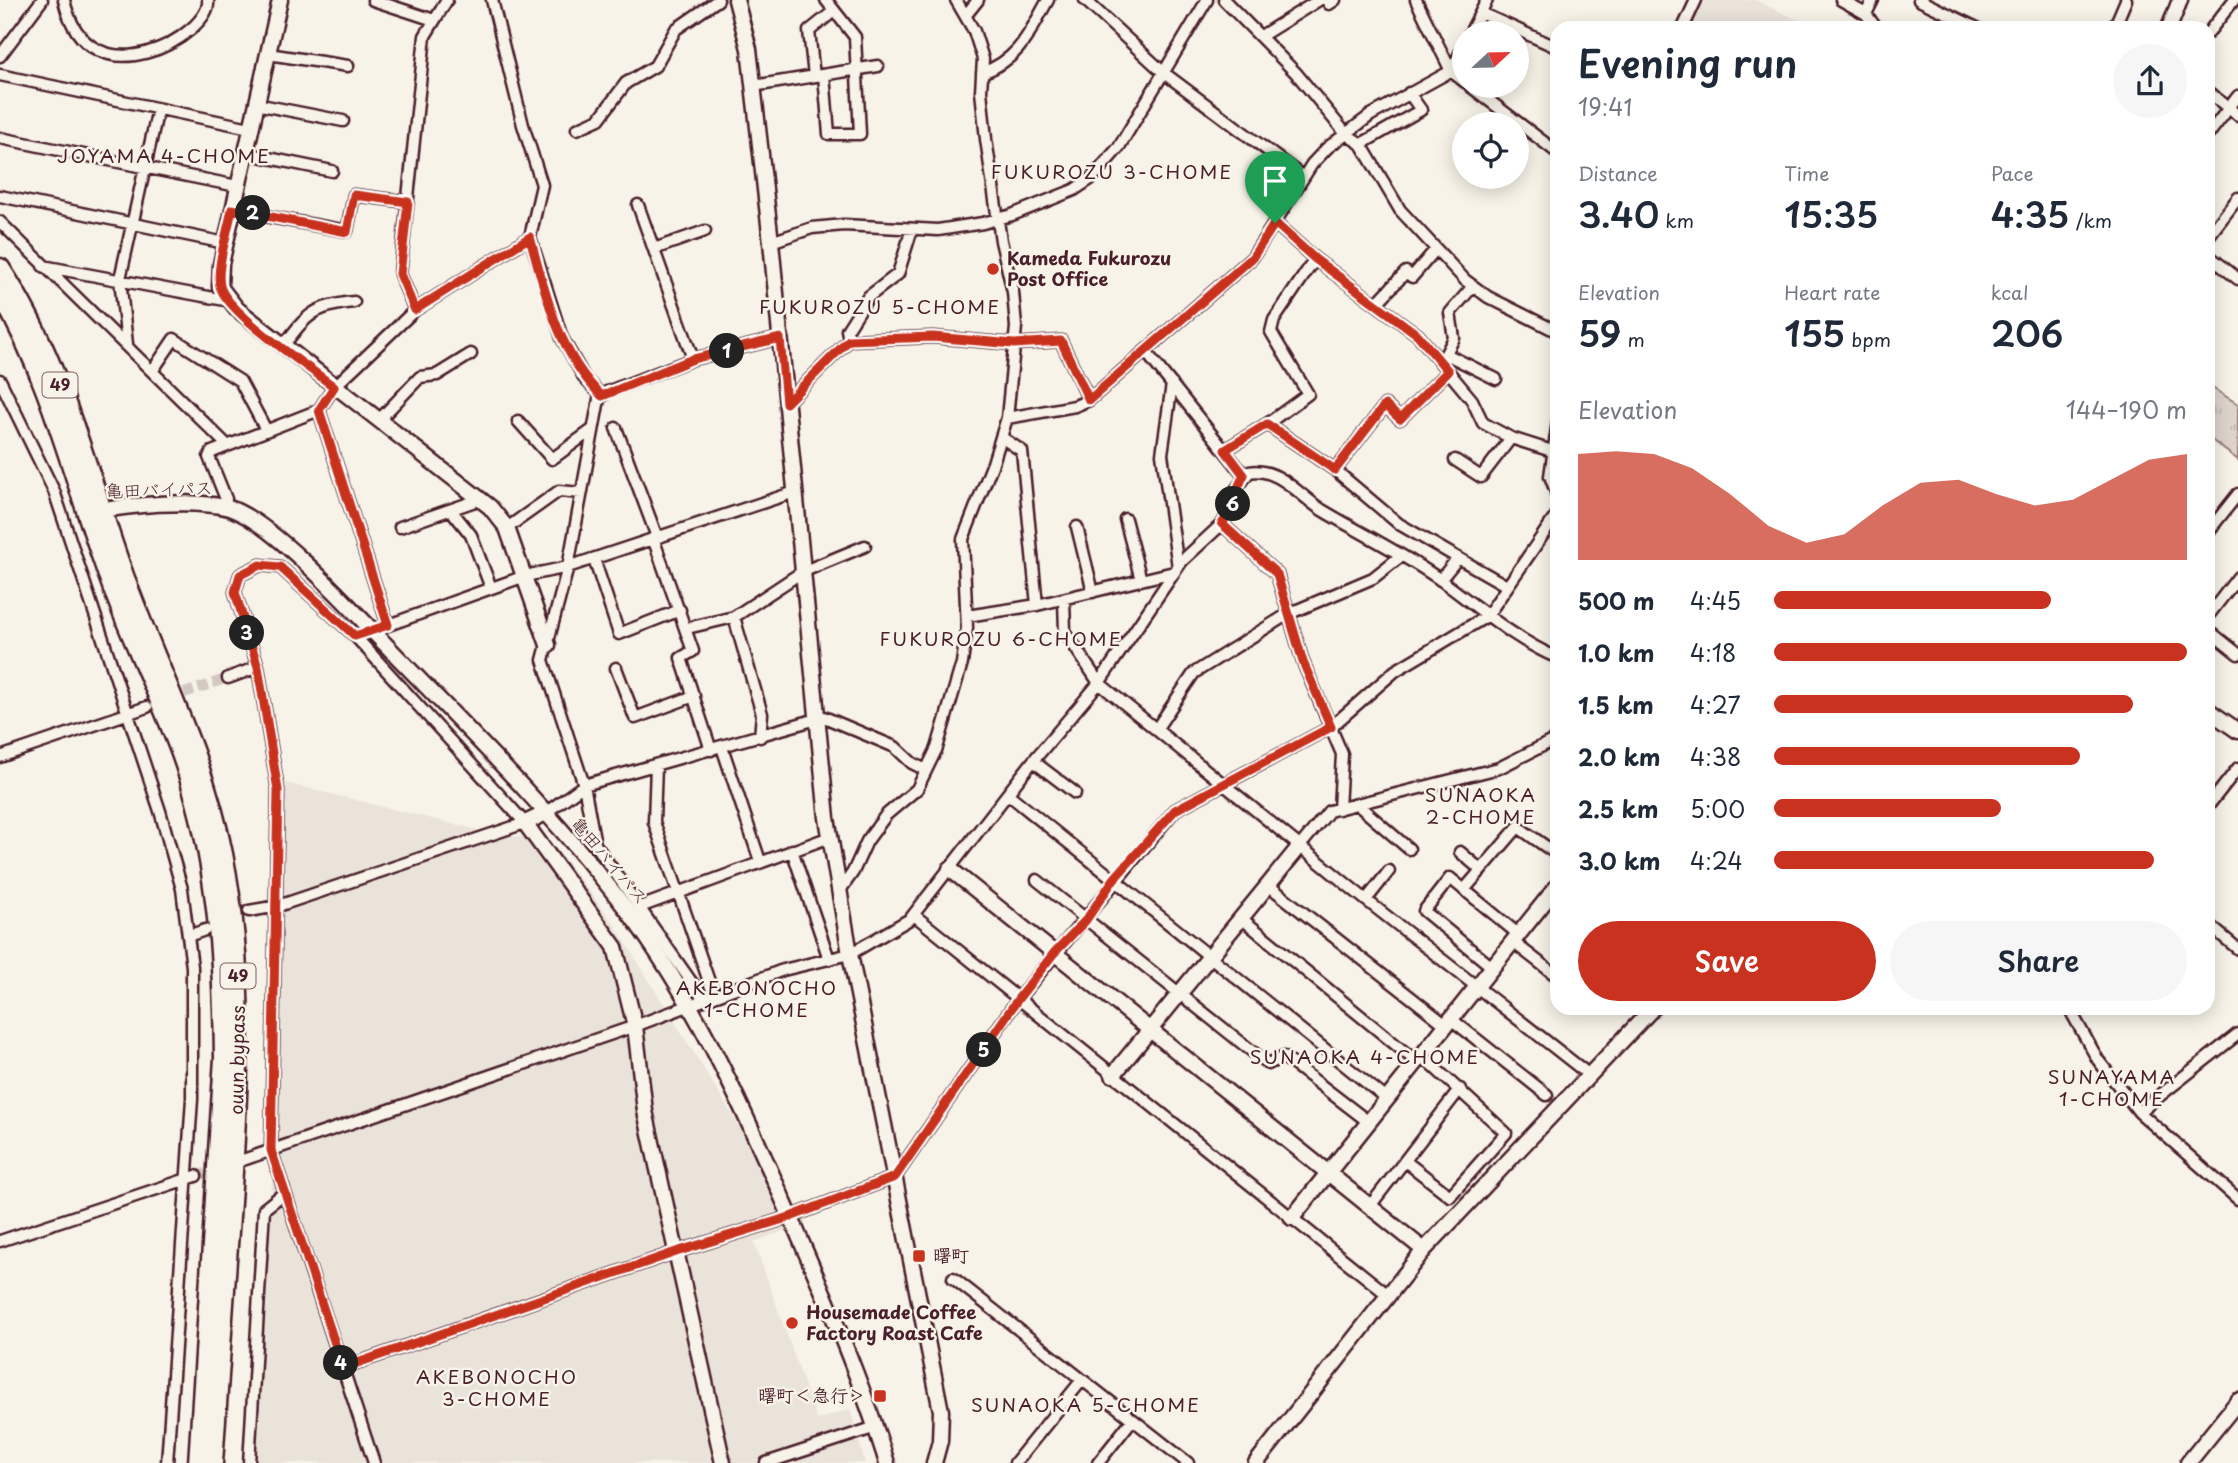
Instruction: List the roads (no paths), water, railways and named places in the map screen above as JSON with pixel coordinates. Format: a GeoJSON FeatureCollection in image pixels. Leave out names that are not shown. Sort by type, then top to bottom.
{"type":"FeatureCollection","features":[{"type":"Feature","properties":{"kind":"highway","name":"49"},"geometry":{"type":"LineString","coordinates":[[0,268],[48,354],[94,512]]}},
{"type":"Feature","properties":{"kind":"highway","name":"49"},"geometry":{"type":"LineString","coordinates":[[0,293],[36,362],[94,512]]}},
{"type":"Feature","properties":{"kind":"highway","name":"ouun bypass"},"geometry":{"type":"LineString","coordinates":[[94,512],[123,618],[156,691],[185,767],[202,825],[219,925],[224,1058],[198,1463]]}},
{"type":"Feature","properties":{"kind":"highway","name":"ouun bypass"},"geometry":{"type":"LineString","coordinates":[[94,512],[134,601],[199,761],[223,852],[235,932],[239,992],[238,1097],[213,1463]]}},
{"type":"Feature","properties":{"kind":"street"},"geometry":{"type":"LineString","coordinates":[[0,56],[42,0]]}},
{"type":"Feature","properties":{"kind":"street"},"geometry":{"type":"LineString","coordinates":[[64,0],[84,43],[97,52],[130,57],[176,39],[206,12],[208,0]]}},
{"type":"Feature","properties":{"kind":"street"},"geometry":{"type":"LineString","coordinates":[[280,0],[232,209],[220,287],[230,301],[283,346],[481,499],[507,528],[548,645]]}},
{"type":"Feature","properties":{"kind":"street"},"geometry":{"type":"LineString","coordinates":[[373,0],[434,20]]}},
{"type":"Feature","properties":{"kind":"street"},"geometry":{"type":"LineString","coordinates":[[415,310],[400,274],[425,36],[447,0]]}},
{"type":"Feature","properties":{"kind":"street"},"geometry":{"type":"LineString","coordinates":[[492,0],[523,125],[542,185],[530,237],[562,338],[585,379],[602,396]]}},
{"type":"Feature","properties":{"kind":"street"},"geometry":{"type":"LineString","coordinates":[[576,129],[599,119],[626,83],[655,66],[677,29],[718,0]]}},
{"type":"Feature","properties":{"kind":"street"},"geometry":{"type":"LineString","coordinates":[[736,0],[749,49],[771,242],[830,837],[850,954],[941,1411],[940,1441],[934,1463]]}},
{"type":"Feature","properties":{"kind":"street"},"geometry":{"type":"LineString","coordinates":[[826,0],[855,37],[860,134],[829,134],[809,31],[834,11]]}},
{"type":"Feature","properties":{"kind":"street"},"geometry":{"type":"LineString","coordinates":[[839,892],[853,872],[873,832],[886,815],[917,789],[937,748],[962,663],[967,616],[963,539],[1007,418],[1014,344],[1013,292],[1001,242],[986,139],[983,59],[956,0]]}},
{"type":"Feature","properties":{"kind":"street"},"geometry":{"type":"LineString","coordinates":[[965,15],[978,0]]}},
{"type":"Feature","properties":{"kind":"street"},"geometry":{"type":"LineString","coordinates":[[982,73],[1003,65],[1023,43],[1048,0]]}},
{"type":"Feature","properties":{"kind":"street"},"geometry":{"type":"LineString","coordinates":[[1086,0],[1164,73],[1303,177]]}},
{"type":"Feature","properties":{"kind":"street"},"geometry":{"type":"LineString","coordinates":[[771,242],[812,228],[844,225],[938,230],[999,218],[1074,190],[1092,178],[1119,147],[1207,0]]}},
{"type":"Feature","properties":{"kind":"street"},"geometry":{"type":"LineString","coordinates":[[1224,0],[1261,36],[1346,134],[1361,144],[1369,162],[1400,210],[1473,286],[1488,297],[1550,328]]}},
{"type":"Feature","properties":{"kind":"street"},"geometry":{"type":"LineString","coordinates":[[1261,36],[1320,0]]}},
{"type":"Feature","properties":{"kind":"street"},"geometry":{"type":"LineString","coordinates":[[1326,0],[1329,4],[1335,0]]}},
{"type":"Feature","properties":{"kind":"street"},"geometry":{"type":"LineString","coordinates":[[1007,418],[1075,406],[1089,400],[1252,258],[1303,177],[1326,148],[1409,93],[1451,71],[1416,0]]}},
{"type":"Feature","properties":{"kind":"street"},"geometry":{"type":"LineString","coordinates":[[1477,21],[1487,0]]}},
{"type":"Feature","properties":{"kind":"street"},"geometry":{"type":"LineString","coordinates":[[1686,21],[1696,0]]}},
{"type":"Feature","properties":{"kind":"street"},"geometry":{"type":"LineString","coordinates":[[1841,0],[1866,14],[1871,21]]}},
{"type":"Feature","properties":{"kind":"street"},"geometry":{"type":"LineString","coordinates":[[1866,14],[1873,0]]}},
{"type":"Feature","properties":{"kind":"street"},"geometry":{"type":"LineString","coordinates":[[1919,0],[1952,21]]}},
{"type":"Feature","properties":{"kind":"street"},"geometry":{"type":"LineString","coordinates":[[2117,21],[2126,0]]}},
{"type":"Feature","properties":{"kind":"street"},"geometry":{"type":"LineString","coordinates":[[2172,21],[2180,0]]}},
{"type":"Feature","properties":{"kind":"street"},"geometry":{"type":"LineString","coordinates":[[2215,24],[2234,0]]}},
{"type":"Feature","properties":{"kind":"street"},"geometry":{"type":"LineString","coordinates":[[1481,13],[1550,44]]}},
{"type":"Feature","properties":{"kind":"street"},"geometry":{"type":"LineString","coordinates":[[268,54],[348,66]]}},
{"type":"Feature","properties":{"kind":"street"},"geometry":{"type":"LineString","coordinates":[[753,86],[878,66]]}},
{"type":"Feature","properties":{"kind":"street"},"geometry":{"type":"LineString","coordinates":[[0,75],[250,128]]}},
{"type":"Feature","properties":{"kind":"street"},"geometry":{"type":"LineString","coordinates":[[1361,144],[1421,110],[1409,93]]}},
{"type":"Feature","properties":{"kind":"street"},"geometry":{"type":"LineString","coordinates":[[2215,126],[2238,96]]}},
{"type":"Feature","properties":{"kind":"street"},"geometry":{"type":"LineString","coordinates":[[1486,98],[1550,147]]}},
{"type":"Feature","properties":{"kind":"street"},"geometry":{"type":"LineString","coordinates":[[2215,98],[2238,115]]}},
{"type":"Feature","properties":{"kind":"street"},"geometry":{"type":"LineString","coordinates":[[256,104],[343,121]]}},
{"type":"Feature","properties":{"kind":"street"},"geometry":{"type":"LineString","coordinates":[[127,344],[120,279],[158,109]]}},
{"type":"Feature","properties":{"kind":"street"},"geometry":{"type":"LineString","coordinates":[[0,138],[237,186]]}},
{"type":"Feature","properties":{"kind":"street"},"geometry":{"type":"LineString","coordinates":[[244,153],[332,171]]}},
{"type":"Feature","properties":{"kind":"street"},"geometry":{"type":"LineString","coordinates":[[232,209],[347,232],[354,195],[408,202]]}},
{"type":"Feature","properties":{"kind":"street"},"geometry":{"type":"LineString","coordinates":[[0,196],[225,243]]}},
{"type":"Feature","properties":{"kind":"street"},"geometry":{"type":"LineString","coordinates":[[2215,228],[2238,198]]}},
{"type":"Feature","properties":{"kind":"street"},"geometry":{"type":"LineString","coordinates":[[638,205],[693,359]]}},
{"type":"Feature","properties":{"kind":"street"},"geometry":{"type":"LineString","coordinates":[[0,222],[227,445]]}},
{"type":"Feature","properties":{"kind":"street"},"geometry":{"type":"LineString","coordinates":[[1275,223],[1315,259],[1418,335],[1445,363],[1472,400],[1483,424],[1511,438],[1550,451]]}},
{"type":"Feature","properties":{"kind":"street"},"geometry":{"type":"LineString","coordinates":[[849,340],[847,330],[868,297],[898,274],[912,229]]}},
{"type":"Feature","properties":{"kind":"street"},"geometry":{"type":"LineString","coordinates":[[654,249],[705,231]]}},
{"type":"Feature","properties":{"kind":"street"},"geometry":{"type":"LineString","coordinates":[[225,507],[226,499],[209,457],[227,445],[319,410],[334,387],[415,310],[530,237]]}},
{"type":"Feature","properties":{"kind":"street"},"geometry":{"type":"LineString","coordinates":[[1376,304],[1406,272],[1412,277],[1436,248]]}},
{"type":"Feature","properties":{"kind":"street"},"geometry":{"type":"LineString","coordinates":[[1225,450],[1308,394],[1271,332],[1274,320],[1315,259]]}},
{"type":"Feature","properties":{"kind":"street"},"geometry":{"type":"LineString","coordinates":[[2215,261],[2238,279]]}},
{"type":"Feature","properties":{"kind":"street"},"geometry":{"type":"LineString","coordinates":[[42,266],[230,301]]}},
{"type":"Feature","properties":{"kind":"street"},"geometry":{"type":"LineString","coordinates":[[1335,470],[1385,405],[1400,419],[1445,363],[1454,338],[1450,313],[1473,286]]}},
{"type":"Feature","properties":{"kind":"street"},"geometry":{"type":"LineString","coordinates":[[283,346],[307,314],[334,304],[354,302]]}},
{"type":"Feature","properties":{"kind":"street"},"geometry":{"type":"LineString","coordinates":[[786,403],[849,340],[933,337],[1014,344],[1061,341],[1089,400]]}},
{"type":"Feature","properties":{"kind":"street"},"geometry":{"type":"LineString","coordinates":[[709,998],[595,844],[584,785],[543,660],[568,567],[599,399],[693,359],[780,338]]}},
{"type":"Feature","properties":{"kind":"street"},"geometry":{"type":"LineString","coordinates":[[153,370],[174,339],[240,381],[266,430]]}},
{"type":"Feature","properties":{"kind":"street"},"geometry":{"type":"LineString","coordinates":[[1146,352],[1244,475]]}},
{"type":"Feature","properties":{"kind":"street"},"geometry":{"type":"LineString","coordinates":[[380,419],[420,377],[437,375],[471,354]]}},
{"type":"Feature","properties":{"kind":"street"},"geometry":{"type":"LineString","coordinates":[[1445,363],[1496,379]]}},
{"type":"Feature","properties":{"kind":"street"},"geometry":{"type":"LineString","coordinates":[[0,380],[54,491],[177,863],[192,978],[191,1178],[167,1463]]}},
{"type":"Feature","properties":{"kind":"street"},"geometry":{"type":"LineString","coordinates":[[1172,384],[1162,454],[1176,570]]}},
{"type":"Feature","properties":{"kind":"street"},"geometry":{"type":"LineString","coordinates":[[319,410],[388,625]]}},
{"type":"Feature","properties":{"kind":"street"},"geometry":{"type":"LineString","coordinates":[[518,421],[552,459],[592,430]]}},
{"type":"Feature","properties":{"kind":"street"},"geometry":{"type":"LineString","coordinates":[[1267,424],[1335,470],[1399,524],[1507,586]]}},
{"type":"Feature","properties":{"kind":"street"},"geometry":{"type":"LineString","coordinates":[[616,428],[687,628],[693,651],[681,658],[760,861]]}},
{"type":"Feature","properties":{"kind":"street"},"geometry":{"type":"LineString","coordinates":[[1001,437],[1022,450],[1037,605]]}},
{"type":"Feature","properties":{"kind":"street"},"geometry":{"type":"LineString","coordinates":[[1455,460],[1481,477],[1511,438]]}},
{"type":"Feature","properties":{"kind":"street"},"geometry":{"type":"LineString","coordinates":[[237,1162],[635,1026],[783,970],[850,954],[914,915],[1033,761],[1099,683],[1176,570],[1222,524],[1233,507],[1235,491],[1244,475],[1260,470],[1273,474],[1320,508],[1440,580],[1487,616],[1550,653]]}},
{"type":"Feature","properties":{"kind":"street"},"geometry":{"type":"LineString","coordinates":[[507,528],[559,491],[581,493]]}},
{"type":"Feature","properties":{"kind":"street"},"geometry":{"type":"LineString","coordinates":[[355,636],[525,576],[594,559],[795,492]]}},
{"type":"Feature","properties":{"kind":"street"},"geometry":{"type":"LineString","coordinates":[[2215,523],[2238,494]]}},
{"type":"Feature","properties":{"kind":"street"},"geometry":{"type":"LineString","coordinates":[[400,527],[481,499]]}},
{"type":"Feature","properties":{"kind":"street","name":"亀田バイパス"},"geometry":{"type":"LineString","coordinates":[[94,512],[188,504],[225,507],[242,514],[278,540],[373,631],[544,814],[617,897],[689,1006],[732,1081],[818,1276],[876,1427],[887,1463]]}},
{"type":"Feature","properties":{"kind":"street"},"geometry":{"type":"LineString","coordinates":[[451,510],[471,535],[491,588]]}},
{"type":"Feature","properties":{"kind":"street"},"geometry":{"type":"LineString","coordinates":[[63,518],[94,512]]}},
{"type":"Feature","properties":{"kind":"street"},"geometry":{"type":"LineString","coordinates":[[1125,519],[1141,580]]}},
{"type":"Feature","properties":{"kind":"street"},"geometry":{"type":"LineString","coordinates":[[1222,524],[1277,574],[1303,662],[1342,754],[1339,809]]}},
{"type":"Feature","properties":{"kind":"street"},"geometry":{"type":"LineString","coordinates":[[343,1368],[676,1252],[790,1217],[895,1177],[1018,999],[1054,953],[1086,920],[1114,879],[1175,810],[1225,786],[1331,727],[1395,671],[1487,616],[1550,524]]}},
{"type":"Feature","properties":{"kind":"street"},"geometry":{"type":"LineString","coordinates":[[1077,527],[1093,592]]}},
{"type":"Feature","properties":{"kind":"street"},"geometry":{"type":"LineString","coordinates":[[687,628],[734,617],[802,572],[865,545]]}},
{"type":"Feature","properties":{"kind":"street"},"geometry":{"type":"LineString","coordinates":[[1157,728],[1194,673],[1288,614],[1373,578],[1401,556]]}},
{"type":"Feature","properties":{"kind":"street"},"geometry":{"type":"LineString","coordinates":[[1440,580],[1458,558]]}},
{"type":"Feature","properties":{"kind":"street"},"geometry":{"type":"LineString","coordinates":[[594,559],[619,634],[680,610]]}},
{"type":"Feature","properties":{"kind":"street"},"geometry":{"type":"LineString","coordinates":[[374,1463],[283,1194],[271,1150],[278,906],[278,790],[258,667],[235,592],[240,575],[260,565],[280,567],[355,636],[525,823],[615,947],[635,1026],[645,1111],[723,1463]]}},
{"type":"Feature","properties":{"kind":"street"},"geometry":{"type":"LineString","coordinates":[[967,616],[1037,605],[1176,570]]}},
{"type":"Feature","properties":{"kind":"street"},"geometry":{"type":"LineString","coordinates":[[2215,607],[2238,577]]}},
{"type":"Feature","properties":{"kind":"street"},"geometry":{"type":"LineString","coordinates":[[1064,599],[1065,632],[1099,683],[1366,900],[1588,1074]]}},
{"type":"Feature","properties":{"kind":"street"},"geometry":{"type":"LineString","coordinates":[[734,617],[762,714],[760,737]]}},
{"type":"Feature","properties":{"kind":"street"},"geometry":{"type":"LineString","coordinates":[[2215,636],[2238,654]]}},
{"type":"Feature","properties":{"kind":"street"},"geometry":{"type":"LineString","coordinates":[[228,678],[258,667]]}},
{"type":"Feature","properties":{"kind":"street"},"geometry":{"type":"LineString","coordinates":[[616,668],[635,718],[694,696]]}},
{"type":"Feature","properties":{"kind":"street"},"geometry":{"type":"LineString","coordinates":[[0,757],[147,707]]}},
{"type":"Feature","properties":{"kind":"street"},"geometry":{"type":"LineString","coordinates":[[2215,715],[2238,732]]}},
{"type":"Feature","properties":{"kind":"street"},"geometry":{"type":"LineString","coordinates":[[249,911],[278,906],[525,823],[544,814],[584,785],[824,717],[895,747],[912,763],[926,770]]}},
{"type":"Feature","properties":{"kind":"street"},"geometry":{"type":"LineString","coordinates":[[1113,1074],[1329,811],[1499,768],[1550,742]]}},
{"type":"Feature","properties":{"kind":"street"},"geometry":{"type":"LineString","coordinates":[[1033,761],[1075,793]]}},
{"type":"Feature","properties":{"kind":"street"},"geometry":{"type":"LineString","coordinates":[[656,765],[654,821],[679,892],[709,998]]}},
{"type":"Feature","properties":{"kind":"street"},"geometry":{"type":"LineString","coordinates":[[2215,794],[2238,768]]}},
{"type":"Feature","properties":{"kind":"street"},"geometry":{"type":"LineString","coordinates":[[1008,794],[1388,1100]]}},
{"type":"Feature","properties":{"kind":"street"},"geometry":{"type":"LineString","coordinates":[[1358,805],[1409,849]]}},
{"type":"Feature","properties":{"kind":"street"},"geometry":{"type":"LineString","coordinates":[[1464,890],[1518,827],[1550,849]]}},
{"type":"Feature","properties":{"kind":"street"},"geometry":{"type":"LineString","coordinates":[[640,907],[830,837]]}},
{"type":"Feature","properties":{"kind":"street"},"geometry":{"type":"LineString","coordinates":[[792,850],[829,959]]}},
{"type":"Feature","properties":{"kind":"street"},"geometry":{"type":"LineString","coordinates":[[1460,852],[1481,870]]}},
{"type":"Feature","properties":{"kind":"street"},"geometry":{"type":"LineString","coordinates":[[950,869],[1424,1250]]}},
{"type":"Feature","properties":{"kind":"street"},"geometry":{"type":"LineString","coordinates":[[1366,900],[1389,871]]}},
{"type":"Feature","properties":{"kind":"street"},"geometry":{"type":"LineString","coordinates":[[1492,967],[1424,912],[1450,878],[1550,970]]}},
{"type":"Feature","properties":{"kind":"street"},"geometry":{"type":"LineString","coordinates":[[1037,880],[1178,995],[1268,1064],[1284,1057],[1370,1123]]}},
{"type":"Feature","properties":{"kind":"street"},"geometry":{"type":"LineString","coordinates":[[1268,885],[1547,1095]]}},
{"type":"Feature","properties":{"kind":"street"},"geometry":{"type":"LineString","coordinates":[[1292,1218],[1421,1060],[1476,986],[1550,895]]}},
{"type":"Feature","properties":{"kind":"street"},"geometry":{"type":"LineString","coordinates":[[914,915],[1388,1295]]}},
{"type":"Feature","properties":{"kind":"street"},"geometry":{"type":"LineString","coordinates":[[1241,918],[1460,1089],[1506,1133],[1450,1196],[1405,1161]]}},
{"type":"Feature","properties":{"kind":"street"},"geometry":{"type":"LineString","coordinates":[[2215,929],[2238,949]]}},
{"type":"Feature","properties":{"kind":"street"},"geometry":{"type":"LineString","coordinates":[[188,936],[205,930]]}},
{"type":"Feature","properties":{"kind":"street"},"geometry":{"type":"LineString","coordinates":[[1256,1463],[1424,1250],[1646,1015]]}},
{"type":"Feature","properties":{"kind":"street"},"geometry":{"type":"LineString","coordinates":[[2073,1015],[2098,1060],[2139,1112],[2181,1153],[2238,1199]]}},
{"type":"Feature","properties":{"kind":"street"},"geometry":{"type":"LineString","coordinates":[[2139,1112],[2238,1034]]}},
{"type":"Feature","properties":{"kind":"street"},"geometry":{"type":"LineString","coordinates":[[1370,1206],[1460,1089]]}},
{"type":"Feature","properties":{"kind":"street"},"geometry":{"type":"LineString","coordinates":[[0,1241],[191,1178]]}},
{"type":"Feature","properties":{"kind":"street"},"geometry":{"type":"LineString","coordinates":[[250,1463],[264,1209],[283,1194]]}},
{"type":"Feature","properties":{"kind":"street"},"geometry":{"type":"LineString","coordinates":[[953,1278],[1188,1463]]}},
{"type":"Feature","properties":{"kind":"street"},"geometry":{"type":"LineString","coordinates":[[1015,1463],[1082,1380]]}},
{"type":"Feature","properties":{"kind":"street"},"geometry":{"type":"LineString","coordinates":[[2188,1463],[2238,1401]]}},
{"type":"Feature","properties":{"kind":"street"},"geometry":{"type":"LineString","coordinates":[[1098,1463],[1132,1420]]}},
{"type":"Feature","properties":{"kind":"street"},"geometry":{"type":"LineString","coordinates":[[766,1463],[876,1427]]}},
{"type":"Feature","properties":{"kind":"tunnel"},"geometry":{"type":"LineString","coordinates":[[170,698],[228,678]]}},
{"type":"Feature","properties":{"kind":"tunnel"},"geometry":{"type":"LineString","coordinates":[[196,1176],[220,1168]]}},
{"type":"Feature","properties":{"kind":"place","name":"Kameda Fukurozu Post Office"},"geometry":{"type":"Point","coordinates":[993,269]}},
{"type":"Feature","properties":{"kind":"place","name":"曙町"},"geometry":{"type":"Point","coordinates":[919,1256]}},
{"type":"Feature","properties":{"kind":"place","name":"Housemade Coffee Factory Roast Cafe"},"geometry":{"type":"Point","coordinates":[792,1323]}},
{"type":"Feature","properties":{"kind":"place","name":"曙町＜急行＞"},"geometry":{"type":"Point","coordinates":[880,1396]}},
{"type":"Feature","properties":{"kind":"district","name":"JOYAMA 4-CHOME"},"geometry":{"type":"Point","coordinates":[164,156]}},
{"type":"Feature","properties":{"kind":"district","name":"FUKUROZU 3-CHOME"},"geometry":{"type":"Point","coordinates":[1112,172]}},
{"type":"Feature","properties":{"kind":"district","name":"FUKUROZU 5-CHOME"},"geometry":{"type":"Point","coordinates":[880,307]}},
{"type":"Feature","properties":{"kind":"district","name":"FUKUROZU 6-CHOME"},"geometry":{"type":"Point","coordinates":[1001,639]}},
{"type":"Feature","properties":{"kind":"district","name":"SUNAOKA 2-CHOME"},"geometry":{"type":"Point","coordinates":[1481,806]}},
{"type":"Feature","properties":{"kind":"district","name":"AKEBONOCHO 1-CHOME"},"geometry":{"type":"Point","coordinates":[757,999]}},
{"type":"Feature","properties":{"kind":"district","name":"SUNAOKA 4-CHOME"},"geometry":{"type":"Point","coordinates":[1365,1057]}},
{"type":"Feature","properties":{"kind":"district","name":"SUNAYAMA 1-CHOME"},"geometry":{"type":"Point","coordinates":[2112,1088]}},
{"type":"Feature","properties":{"kind":"district","name":"AKEBONOCHO 3-CHOME"},"geometry":{"type":"Point","coordinates":[497,1388]}},
{"type":"Feature","properties":{"kind":"district","name":"SUNAOKA 5-CHOME"},"geometry":{"type":"Point","coordinates":[1086,1405]}}]}
